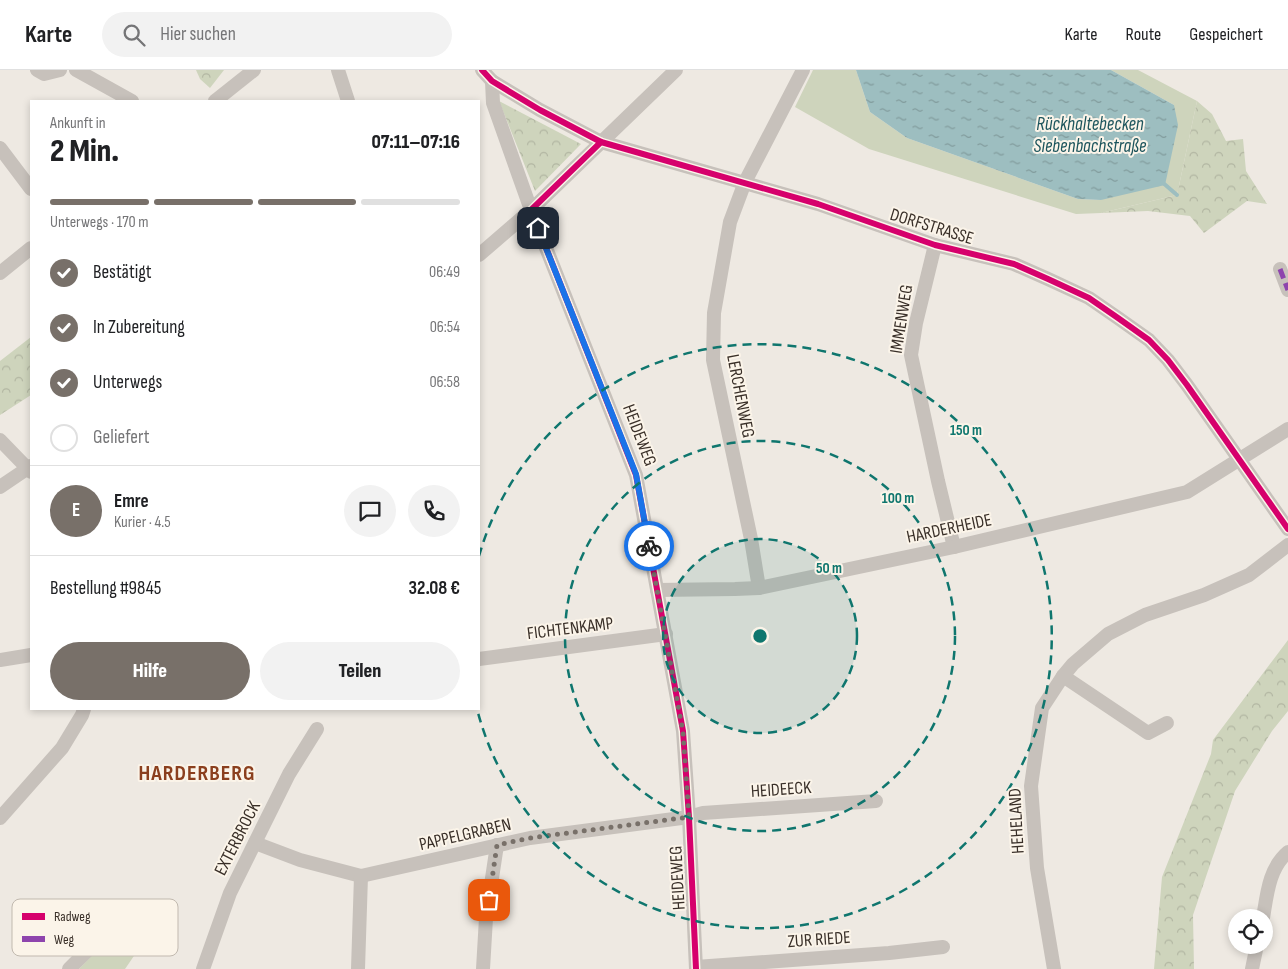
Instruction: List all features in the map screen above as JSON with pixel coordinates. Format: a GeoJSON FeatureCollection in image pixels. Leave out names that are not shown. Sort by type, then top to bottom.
{"type":"FeatureCollection","features":[{"type":"Feature","properties":{"kind":"street"},"geometry":{"type":"LineString","coordinates":[[37,70],[44,74],[60,70]]}},
{"type":"Feature","properties":{"kind":"street"},"geometry":{"type":"LineString","coordinates":[[76,70],[130,100]]}},
{"type":"Feature","properties":{"kind":"street"},"geometry":{"type":"LineString","coordinates":[[216,100],[254,70]]}},
{"type":"Feature","properties":{"kind":"street"},"geometry":{"type":"LineString","coordinates":[[338,70],[348,100]]}},
{"type":"Feature","properties":{"kind":"street","name":"DORFSTRASSE"},"geometry":{"type":"LineString","coordinates":[[482,70],[492,81],[540,110],[601,142],[818,204],[935,245],[1014,264],[1089,298],[1148,340],[1168,360],[1187,384],[1288,529]]}},
{"type":"Feature","properties":{"kind":"street"},"geometry":{"type":"LineString","coordinates":[[480,255],[531,210],[676,70]]}},
{"type":"Feature","properties":{"kind":"street","name":"LERCHENWEG"},"geometry":{"type":"LineString","coordinates":[[759,588],[713,360],[714,313],[730,222],[745,182],[803,70]]}},
{"type":"Feature","properties":{"kind":"street","name":"HEIDEWEG"},"geometry":{"type":"LineString","coordinates":[[492,81],[492,104],[531,210],[636,474],[683,732],[696,968]]}},
{"type":"Feature","properties":{"kind":"street"},"geometry":{"type":"LineString","coordinates":[[0,148],[30,188]]}},
{"type":"Feature","properties":{"kind":"street","name":"IMMENWEG"},"geometry":{"type":"LineString","coordinates":[[935,245],[916,323],[911,355],[954,546]]}},
{"type":"Feature","properties":{"kind":"street"},"geometry":{"type":"LineString","coordinates":[[0,273],[30,249]]}},
{"type":"Feature","properties":{"kind":"street"},"geometry":{"type":"LineString","coordinates":[[1280,269],[1288,290]]}},
{"type":"Feature","properties":{"kind":"street","name":"HARDERHEIDE"},"geometry":{"type":"LineString","coordinates":[[657,590],[759,588],[954,546],[1187,492],[1288,429]]}},
{"type":"Feature","properties":{"kind":"street"},"geometry":{"type":"LineString","coordinates":[[0,440],[30,469],[0,487]]}},
{"type":"Feature","properties":{"kind":"street","name":"HEHELAND"},"geometry":{"type":"LineString","coordinates":[[1054,969],[1037,868],[1031,786],[1042,708],[1073,664],[1108,634],[1145,616],[1204,595],[1249,576],[1288,545]]}},
{"type":"Feature","properties":{"kind":"street","name":"FICHTENKAMP"},"geometry":{"type":"LineString","coordinates":[[480,659],[666,634]]}},
{"type":"Feature","properties":{"kind":"street"},"geometry":{"type":"LineString","coordinates":[[0,660],[30,655]]}},
{"type":"Feature","properties":{"kind":"street"},"geometry":{"type":"LineString","coordinates":[[1063,676],[1148,733],[1167,724]]}},
{"type":"Feature","properties":{"kind":"street"},"geometry":{"type":"LineString","coordinates":[[0,818],[62,748],[84,710]]}},
{"type":"Feature","properties":{"kind":"street","name":"EXTERBROCK"},"geometry":{"type":"LineString","coordinates":[[203,969],[230,893],[290,774],[317,729]]}},
{"type":"Feature","properties":{"kind":"street","name":"HEIDEECK"},"geometry":{"type":"LineString","coordinates":[[689,817],[703,813],[876,801]]}},
{"type":"Feature","properties":{"kind":"street","name":"PAPPELGRABEN"},"geometry":{"type":"LineString","coordinates":[[255,843],[300,860],[362,876],[530,838],[689,817]]}},
{"type":"Feature","properties":{"kind":"street"},"geometry":{"type":"LineString","coordinates":[[483,969],[486,918],[497,845]]}},
{"type":"Feature","properties":{"kind":"street"},"geometry":{"type":"LineString","coordinates":[[1265,909],[1272,873],[1281,858],[1288,852]]}},
{"type":"Feature","properties":{"kind":"street"},"geometry":{"type":"LineString","coordinates":[[358,969],[362,876]]}},
{"type":"Feature","properties":{"kind":"street","name":"ZUR RIEDE"},"geometry":{"type":"LineString","coordinates":[[696,968],[943,947]]}},
{"type":"Feature","properties":{"kind":"street"},"geometry":{"type":"LineString","coordinates":[[1252,969],[1255,954]]}},
{"type":"Feature","properties":{"kind":"street"},"geometry":{"type":"LineString","coordinates":[[69,969],[82,956]]}},
{"type":"Feature","properties":{"kind":"green space"},"geometry":{"type":"Polygon","coordinates":[[[196,70],[224,70],[210,88],[200,79],[196,70]]]}},
{"type":"Feature","properties":{"kind":"green space"},"geometry":{"type":"Polygon","coordinates":[[[813,70],[856,70],[870,112],[907,138],[1078,199],[1101,200],[1174,105],[1111,70],[1138,70],[1197,101],[1177,195],[1101,213],[1076,214],[869,149],[795,107],[813,70]]]}},
{"type":"Feature","properties":{"kind":"green space"},"geometry":{"type":"Polygon","coordinates":[[[499,101],[581,144],[535,191],[499,101]]]}},
{"type":"Feature","properties":{"kind":"green space"},"geometry":{"type":"Polygon","coordinates":[[[1197,101],[1212,114],[1226,141],[1243,139],[1246,171],[1267,204],[1247,201],[1204,233],[1190,216],[1148,211],[1101,213],[1177,195],[1197,101]]]}},
{"type":"Feature","properties":{"kind":"green space"},"geometry":{"type":"Polygon","coordinates":[[[30,338],[30,396],[0,415],[0,361],[30,338]]]}},
{"type":"Feature","properties":{"kind":"green space"},"geometry":{"type":"Polygon","coordinates":[[[1288,640],[1288,711],[1272,731],[1235,791],[1193,915],[1194,969],[1154,969],[1162,877],[1211,754],[1213,740],[1288,640]]]}},
{"type":"Feature","properties":{"kind":"green space"},"geometry":{"type":"Polygon","coordinates":[[[91,956],[134,956],[125,969],[79,969],[91,956]]]}},
{"type":"Feature","properties":{"kind":"water","name":"Rückhaltebecken Siebenbachstraße"},"geometry":{"type":"Polygon","coordinates":[[[856,70],[1111,70],[1174,105],[1178,125],[1165,185],[1101,200],[1078,199],[907,138],[870,112],[856,70]]]}},
{"type":"Feature","properties":{"kind":"waterway"},"geometry":{"type":"LineString","coordinates":[[1162,182],[1177,195]]}},
{"type":"Feature","properties":{"kind":"marked path"},"geometry":{"type":"LineString","coordinates":[[1280,269],[1288,290]]}},
{"type":"Feature","properties":{"kind":"cycle path"},"geometry":{"type":"LineString","coordinates":[[482,70],[492,81],[540,110],[601,142],[818,204],[935,245],[1014,264],[1089,298],[1149,340],[1168,360],[1288,529]]}},
{"type":"Feature","properties":{"kind":"cycle path"},"geometry":{"type":"LineString","coordinates":[[601,142],[531,210],[636,475],[683,731],[696,969]]}},
{"type":"Feature","properties":{"kind":"way so far"},"geometry":{"type":"LineString","coordinates":[[489,900],[497,845],[530,838],[689,817],[683,732],[649,546]]}},
{"type":"Feature","properties":{"kind":"district","name":"HARDERBERG"},"geometry":{"type":"Point","coordinates":[197,772]}},
{"type":"Feature","properties":{"kind":"route"},"geometry":{"type":"LineString","coordinates":[[538,228],[636,474],[649,546]]}}]}
